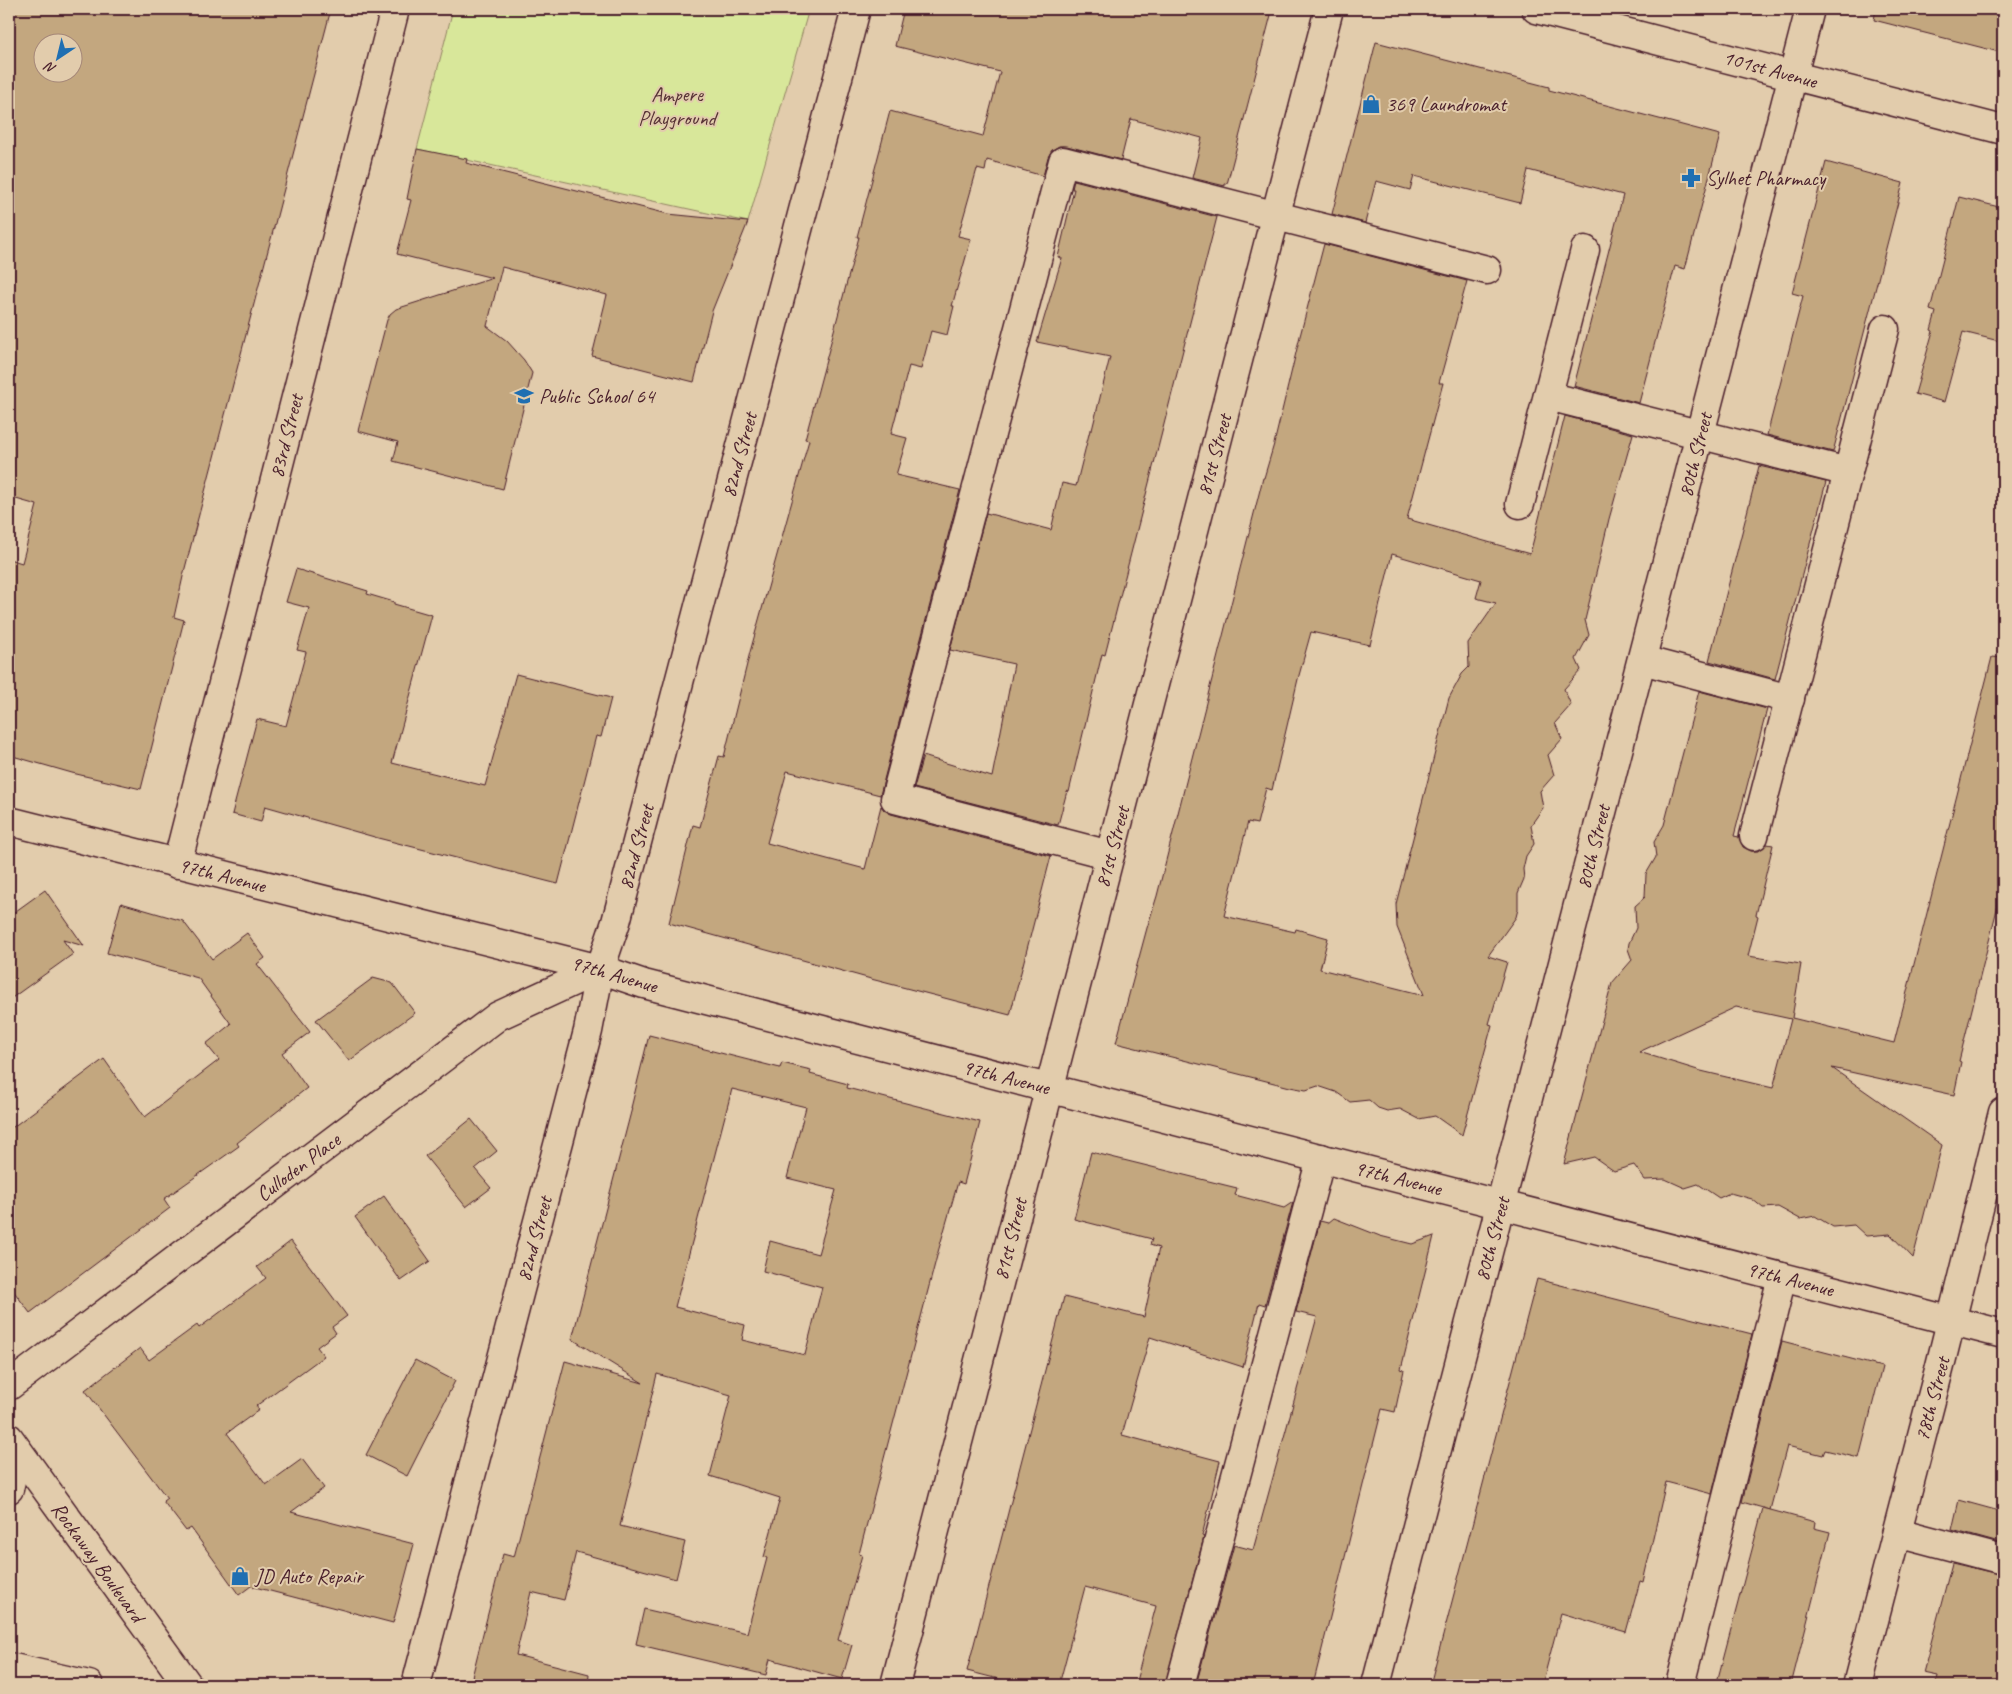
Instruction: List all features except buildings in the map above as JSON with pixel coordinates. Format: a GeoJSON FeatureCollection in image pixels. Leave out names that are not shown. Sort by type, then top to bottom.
{"type":"FeatureCollection","features":[{"type":"Feature","properties":{"kind":"street","name":"83rd Street"},"geometry":{"type":"LineString","coordinates":[[177,864],[395,9]]}},
{"type":"Feature","properties":{"kind":"street","name":"82nd Street"},"geometry":{"type":"LineString","coordinates":[[416,1685],[588,1032],[600,969],[616,922],[856,9]]}},
{"type":"Feature","properties":{"kind":"street","name":"81st Street"},"geometry":{"type":"LineString","coordinates":[[895,1685],[1329,9]]}},
{"type":"Feature","properties":{"kind":"street","name":"101st Avenue"},"geometry":{"type":"LineString","coordinates":[[1536,9],[2003,130]]}},
{"type":"Feature","properties":{"kind":"street","name":"80th Street"},"geometry":{"type":"LineString","coordinates":[[1376,1685],[1810,9]]}},
{"type":"Feature","properties":{"kind":"street"},"geometry":{"type":"LineString","coordinates":[[1110,855],[895,799],[1063,161],[1487,270]]}},
{"type":"Feature","properties":{"kind":"street"},"geometry":{"type":"LineString","coordinates":[[1520,504],[1585,250]]}},
{"type":"Feature","properties":{"kind":"street"},"geometry":{"type":"LineString","coordinates":[[1754,836],[1885,329]]}},
{"type":"Feature","properties":{"kind":"street"},"geometry":{"type":"LineString","coordinates":[[1548,396],[1848,472]]}},
{"type":"Feature","properties":{"kind":"street"},"geometry":{"type":"LineString","coordinates":[[1642,660],[1790,699]]}},
{"type":"Feature","properties":{"kind":"street","name":"97th Avenue"},"geometry":{"type":"LineString","coordinates":[[9,821],[600,969],[644,984],[2003,1334]]}},
{"type":"Feature","properties":{"kind":"street","name":"Culloden Place"},"geometry":{"type":"LineString","coordinates":[[9,1386],[498,1016],[600,969]]}},
{"type":"Feature","properties":{"kind":"street","name":"78th Street"},"geometry":{"type":"LineString","coordinates":[[1857,1685],[1952,1320],[2003,1112]]}},
{"type":"Feature","properties":{"kind":"street"},"geometry":{"type":"LineString","coordinates":[[1180,1685],[1320,1158]]}},
{"type":"Feature","properties":{"kind":"street"},"geometry":{"type":"LineString","coordinates":[[1680,1685],[1782,1277]]}},
{"type":"Feature","properties":{"kind":"street"},"geometry":{"type":"LineString","coordinates":[[9,1489],[13,1445]]}},
{"type":"Feature","properties":{"kind":"street","name":"Rockaway Boulevard"},"geometry":{"type":"LineString","coordinates":[[13,1445],[188,1685]]}},
{"type":"Feature","properties":{"kind":"street"},"geometry":{"type":"LineString","coordinates":[[1897,1532],[2003,1560]]}},
{"type":"Feature","properties":{"kind":"street"},"geometry":{"type":"LineString","coordinates":[[9,1667],[89,1685]]}},
{"type":"Feature","properties":{"kind":"green space","name":"Ampere Playground"},"geometry":{"type":"Polygon","coordinates":[[[453,9],[809,9],[748,222],[417,149],[453,9]]]}},
{"type":"Feature","properties":{"kind":"place","name":"369 Laundromat"},"geometry":{"type":"Point","coordinates":[1371,104]}},
{"type":"Feature","properties":{"kind":"place","name":"Sylhet Pharmacy"},"geometry":{"type":"Point","coordinates":[1691,178]}},
{"type":"Feature","properties":{"kind":"place","name":"Public School 64"},"geometry":{"type":"Point","coordinates":[524,396]}},
{"type":"Feature","properties":{"kind":"place","name":"JD Auto Repair"},"geometry":{"type":"Point","coordinates":[240,1576]}}]}
